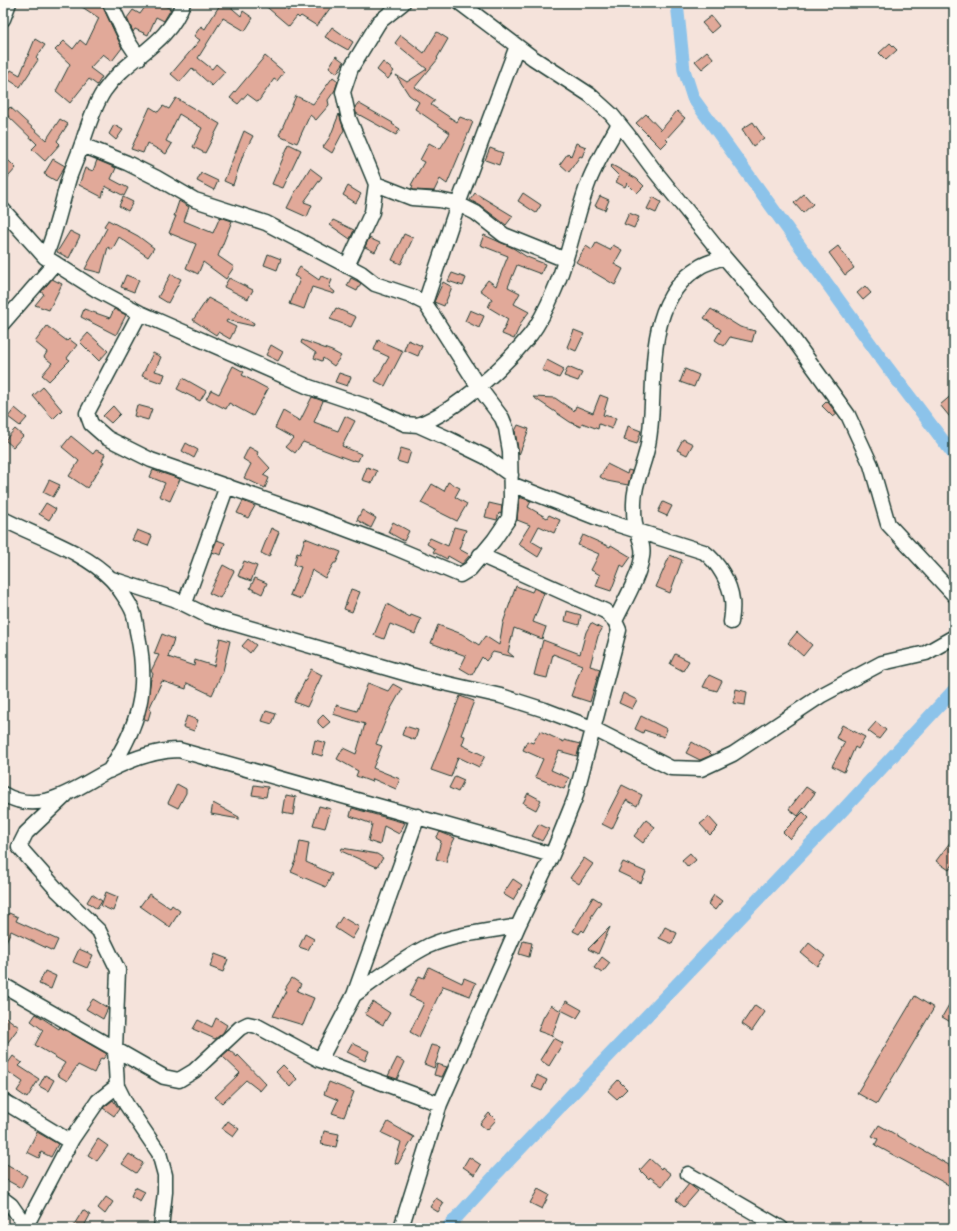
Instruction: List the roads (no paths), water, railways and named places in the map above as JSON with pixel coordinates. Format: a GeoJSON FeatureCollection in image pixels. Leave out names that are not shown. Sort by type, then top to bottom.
{"type":"FeatureCollection","features":[{"type":"Feature","properties":{"kind":"street"},"geometry":{"type":"LineString","coordinates":[[3,19],[9,3]]}},
{"type":"Feature","properties":{"kind":"street"},"geometry":{"type":"LineString","coordinates":[[110,3],[129,44],[139,58]]}},
{"type":"Feature","properties":{"kind":"street"},"geometry":{"type":"LineString","coordinates":[[3,323],[50,260],[53,239],[69,177],[82,145],[88,124],[104,90],[121,73],[167,33],[178,16],[183,3]]}},
{"type":"Feature","properties":{"kind":"street"},"geometry":{"type":"LineString","coordinates":[[347,266],[372,212],[376,184],[348,119],[343,92],[351,68],[380,22],[403,3]]}},
{"type":"Feature","properties":{"kind":"street"},"geometry":{"type":"LineString","coordinates":[[460,3],[517,46],[590,95],[619,124],[724,257],[786,329],[848,415],[871,465],[888,524],[954,595]]}},
{"type":"Feature","properties":{"kind":"street"},"geometry":{"type":"LineString","coordinates":[[425,303],[458,204],[517,46]]}},
{"type":"Feature","properties":{"kind":"street"},"geometry":{"type":"LineString","coordinates":[[418,425],[433,419],[462,401],[531,333],[554,291],[566,260],[589,180],[619,124]]}},
{"type":"Feature","properties":{"kind":"street"},"geometry":{"type":"LineString","coordinates":[[82,145],[139,169],[195,200],[266,223],[362,273],[375,284],[411,296],[425,303],[478,386],[502,418],[506,428],[511,479],[509,518],[494,540],[480,555],[470,569],[460,576],[386,544],[151,460],[107,438],[91,424],[87,413],[140,313]]}},
{"type":"Feature","properties":{"kind":"street"},"geometry":{"type":"LineString","coordinates":[[376,184],[412,198],[439,200],[458,204],[476,213],[504,235],[566,260]]}},
{"type":"Feature","properties":{"kind":"street"},"geometry":{"type":"LineString","coordinates":[[3,210],[50,260],[140,313],[309,387],[368,407],[405,424],[418,425],[486,457],[511,479],[600,520],[704,552],[713,558],[725,578],[732,599],[731,622]]}},
{"type":"Feature","properties":{"kind":"street"},"geometry":{"type":"LineString","coordinates":[[615,622],[640,568],[643,556],[642,543],[636,530],[634,508],[635,486],[649,439],[655,348],[661,319],[668,302],[688,277],[702,266],[724,257]]}},
{"type":"Feature","properties":{"kind":"street"},"geometry":{"type":"LineString","coordinates":[[185,603],[227,486]]}},
{"type":"Feature","properties":{"kind":"street"},"geometry":{"type":"LineString","coordinates":[[3,519],[68,550],[92,565],[112,580],[133,611],[142,658],[142,693],[136,718],[125,747],[109,770]]}},
{"type":"Feature","properties":{"kind":"street"},"geometry":{"type":"LineString","coordinates":[[401,1228],[440,1104],[518,926],[552,855],[575,798],[592,728],[619,630],[615,622],[605,611],[480,555]]}},
{"type":"Feature","properties":{"kind":"street"},"geometry":{"type":"LineString","coordinates":[[112,580],[185,603],[208,616],[418,677],[501,696],[592,728],[672,768],[701,769],[733,754],[822,695],[882,663],[926,653],[954,637]]}},
{"type":"Feature","properties":{"kind":"street"},"geometry":{"type":"LineString","coordinates":[[3,794],[22,802],[36,802],[68,793],[109,770],[140,757],[165,750],[180,750],[552,855]]}},
{"type":"Feature","properties":{"kind":"street"},"geometry":{"type":"LineString","coordinates":[[68,793],[26,833],[19,847],[58,891],[99,931],[118,970],[115,1050],[118,1086],[126,1104],[159,1153],[165,1175],[165,1192],[161,1228]]}},
{"type":"Feature","properties":{"kind":"street"},"geometry":{"type":"LineString","coordinates":[[320,1060],[354,995],[418,816]]}},
{"type":"Feature","properties":{"kind":"street"},"geometry":{"type":"LineString","coordinates":[[354,995],[410,956],[430,946],[448,940],[518,926]]}},
{"type":"Feature","properties":{"kind":"street"},"geometry":{"type":"LineString","coordinates":[[3,985],[164,1077],[179,1080],[194,1071],[240,1028],[248,1024],[257,1026],[320,1060],[440,1104]]}},
{"type":"Feature","properties":{"kind":"street"},"geometry":{"type":"LineString","coordinates":[[3,1199],[11,1205],[27,1227],[72,1139],[98,1101],[118,1086]]}},
{"type":"Feature","properties":{"kind":"street"},"geometry":{"type":"LineString","coordinates":[[3,1101],[64,1138],[72,1139]]}},
{"type":"Feature","properties":{"kind":"street"},"geometry":{"type":"LineString","coordinates":[[688,1174],[781,1228]]}},
{"type":"Feature","properties":{"kind":"waterway"},"geometry":{"type":"LineString","coordinates":[[677,3],[684,70],[693,98],[888,368],[954,455]]}},
{"type":"Feature","properties":{"kind":"waterway"},"geometry":{"type":"LineString","coordinates":[[447,1228],[497,1173],[842,811],[954,690]]}}]}
